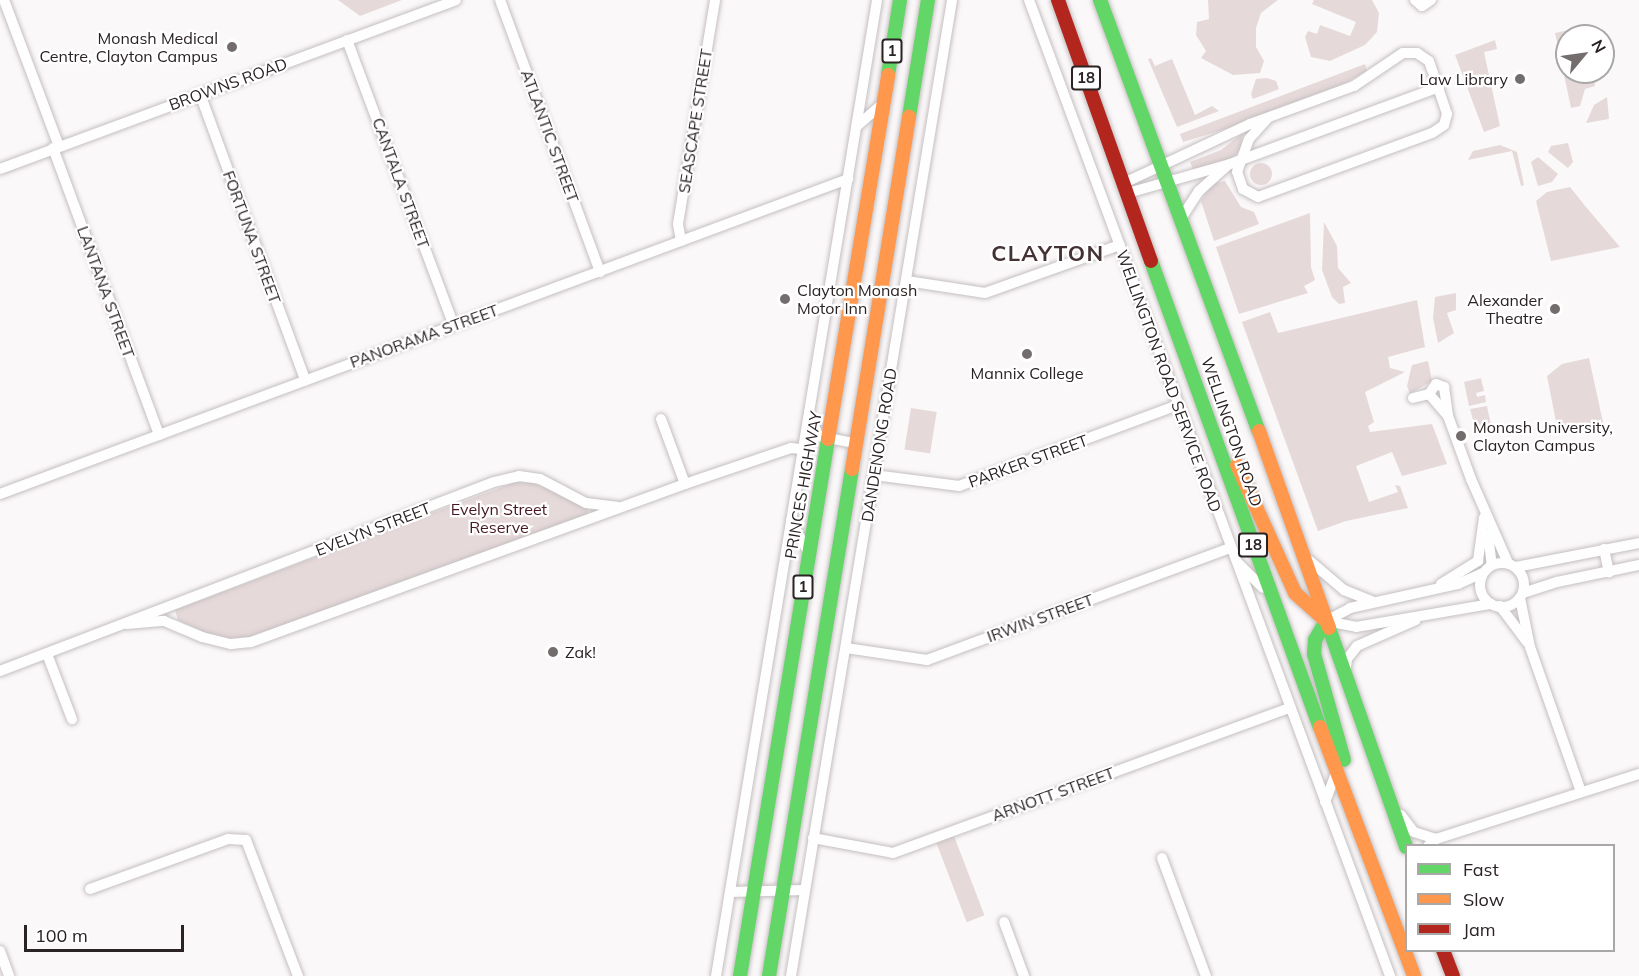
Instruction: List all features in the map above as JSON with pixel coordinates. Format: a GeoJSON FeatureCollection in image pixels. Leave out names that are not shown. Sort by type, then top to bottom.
{"type":"FeatureCollection","features":[{"type":"Feature","properties":{"kind":"highway","name":"PRINCES HIGHWAY"},"geometry":{"type":"LineString","coordinates":[[740,976],[900,0]]}},
{"type":"Feature","properties":{"kind":"highway","name":"1"},"geometry":{"type":"LineString","coordinates":[[769,976],[781,891],[928,0]]}},
{"type":"Feature","properties":{"kind":"highway","name":"WELLINGTON ROAD"},"geometry":{"type":"LineString","coordinates":[[1058,0],[1205,402],[1271,597],[1405,952]]}},
{"type":"Feature","properties":{"kind":"highway","name":"WELLINGTON ROAD"},"geometry":{"type":"LineString","coordinates":[[1100,0],[1182,217],[1406,844]]}},
{"type":"Feature","properties":{"kind":"highway"},"geometry":{"type":"LineString","coordinates":[[1205,402],[1295,593],[1305,606],[1326,621],[1315,640],[1316,666],[1384,895]]}},
{"type":"Feature","properties":{"kind":"highway","name":"WELLINGTON ROAD"},"geometry":{"type":"LineString","coordinates":[[1405,952],[1414,976]]}},
{"type":"Feature","properties":{"kind":"highway"},"geometry":{"type":"LineString","coordinates":[[1443,952],[1452,976]]}},
{"type":"Feature","properties":{"kind":"street","name":"LANTANA STREET"},"geometry":{"type":"LineString","coordinates":[[4,0],[159,435]]}},
{"type":"Feature","properties":{"kind":"street","name":"BROWNS ROAD"},"geometry":{"type":"LineString","coordinates":[[0,169],[456,0]]}},
{"type":"Feature","properties":{"kind":"street","name":"ATLANTIC STREET"},"geometry":{"type":"LineString","coordinates":[[500,0],[600,272]]}},
{"type":"Feature","properties":{"kind":"street","name":"SEASCAPE STREET"},"geometry":{"type":"LineString","coordinates":[[681,241],[678,224],[715,0]]}},
{"type":"Feature","properties":{"kind":"street"},"geometry":{"type":"LineString","coordinates":[[716,976],[801,449],[877,0]]}},
{"type":"Feature","properties":{"kind":"street","name":"DANDENONG ROAD"},"geometry":{"type":"LineString","coordinates":[[791,976],[952,0]]}},
{"type":"Feature","properties":{"kind":"street","name":"WELLINGTON ROAD SERVICE ROAD"},"geometry":{"type":"LineString","coordinates":[[1029,0],[1390,976]]}},
{"type":"Feature","properties":{"kind":"street"},"geometry":{"type":"LineString","coordinates":[[1415,0],[1422,6],[1431,0]]}},
{"type":"Feature","properties":{"kind":"street","name":"CANTALA STREET"},"geometry":{"type":"LineString","coordinates":[[347,40],[454,326]]}},
{"type":"Feature","properties":{"kind":"street"},"geometry":{"type":"LineString","coordinates":[[1126,188],[1163,166],[1267,119],[1354,86],[1403,53],[1425,57],[1448,114],[1436,132],[1295,185],[1262,196],[1250,195],[1238,177],[1251,136],[1267,119]]}},
{"type":"Feature","properties":{"kind":"street"},"geometry":{"type":"LineString","coordinates":[[1126,188],[1169,182],[1230,164],[1439,87]]}},
{"type":"Feature","properties":{"kind":"street","name":"FORTUNA STREET"},"geometry":{"type":"LineString","coordinates":[[200,93],[305,380]]}},
{"type":"Feature","properties":{"kind":"street"},"geometry":{"type":"LineString","coordinates":[[857,126],[884,102]]}},
{"type":"Feature","properties":{"kind":"street"},"geometry":{"type":"LineString","coordinates":[[1182,217],[1198,191],[1230,164]]}},
{"type":"Feature","properties":{"kind":"street","name":"PANORAMA STREET"},"geometry":{"type":"LineString","coordinates":[[0,494],[848,179]]}},
{"type":"Feature","properties":{"kind":"street"},"geometry":{"type":"LineString","coordinates":[[907,281],[985,293],[1119,244]]}},
{"type":"Feature","properties":{"kind":"street"},"geometry":{"type":"LineString","coordinates":[[1413,398],[1429,394],[1436,384],[1444,387],[1449,416],[1484,513],[1512,565],[1524,579],[1522,596],[1530,647],[1581,792]]}},
{"type":"Feature","properties":{"kind":"street"},"geometry":{"type":"LineString","coordinates":[[1429,394],[1449,416]]}},
{"type":"Feature","properties":{"kind":"street","name":"PARKER STREET"},"geometry":{"type":"LineString","coordinates":[[874,475],[959,486],[1178,405]]}},
{"type":"Feature","properties":{"kind":"street"},"geometry":{"type":"LineString","coordinates":[[808,408],[816,434],[828,440]]}},
{"type":"Feature","properties":{"kind":"street"},"geometry":{"type":"LineString","coordinates":[[661,419],[685,484]]}},
{"type":"Feature","properties":{"kind":"street","name":"DANDENONG ROAD"},"geometry":{"type":"LineString","coordinates":[[828,440],[854,443]]}},
{"type":"Feature","properties":{"kind":"street","name":"EVELYN STREET"},"geometry":{"type":"LineString","coordinates":[[127,624],[164,621],[202,637],[231,644],[251,642],[685,484],[791,447],[801,449]]}},
{"type":"Feature","properties":{"kind":"street","name":"EVELYN STREET"},"geometry":{"type":"LineString","coordinates":[[0,671],[503,480],[519,477],[540,479],[586,503],[621,507]]}},
{"type":"Feature","properties":{"kind":"street"},"geometry":{"type":"LineString","coordinates":[[1484,513],[1492,565]]}},
{"type":"Feature","properties":{"kind":"street"},"geometry":{"type":"LineString","coordinates":[[1431,589],[1478,561],[1484,513]]}},
{"type":"Feature","properties":{"kind":"street"},"geometry":{"type":"LineString","coordinates":[[791,521],[808,553]]}},
{"type":"Feature","properties":{"kind":"street"},"geometry":{"type":"LineString","coordinates":[[1326,621],[1350,608],[1458,584],[1484,573],[1492,565],[1512,565],[1639,543]]}},
{"type":"Feature","properties":{"kind":"street","name":"IRWIN STREET"},"geometry":{"type":"LineString","coordinates":[[846,648],[927,660],[1230,548]]}},
{"type":"Feature","properties":{"kind":"street"},"geometry":{"type":"LineString","coordinates":[[1300,549],[1326,578],[1374,602]]}},
{"type":"Feature","properties":{"kind":"street"},"geometry":{"type":"LineString","coordinates":[[1604,549],[1609,572]]}},
{"type":"Feature","properties":{"kind":"street","name":"WELLINGTON ROAD SERVICE ROAD"},"geometry":{"type":"LineString","coordinates":[[1235,559],[1271,597]]}},
{"type":"Feature","properties":{"kind":"street"},"geometry":{"type":"LineString","coordinates":[[1326,621],[1356,627],[1433,613],[1496,605],[1510,606],[1522,596],[1557,582],[1639,565]]}},
{"type":"Feature","properties":{"kind":"street"},"geometry":{"type":"LineString","coordinates":[[1484,573],[1480,586],[1530,647]]}},
{"type":"Feature","properties":{"kind":"street"},"geometry":{"type":"LineString","coordinates":[[1345,675],[1347,659],[1357,646],[1433,613]]}},
{"type":"Feature","properties":{"kind":"street"},"geometry":{"type":"LineString","coordinates":[[47,654],[72,719]]}},
{"type":"Feature","properties":{"kind":"street","name":"ARNOTT STREET"},"geometry":{"type":"LineString","coordinates":[[813,838],[893,853],[1290,708]]}},
{"type":"Feature","properties":{"kind":"street"},"geometry":{"type":"LineString","coordinates":[[1325,802],[1336,773]]}},
{"type":"Feature","properties":{"kind":"street"},"geometry":{"type":"LineString","coordinates":[[1391,802],[1414,832],[1432,842],[1639,774]]}},
{"type":"Feature","properties":{"kind":"street"},"geometry":{"type":"LineString","coordinates":[[90,889],[228,839],[246,840],[298,976]]}},
{"type":"Feature","properties":{"kind":"street"},"geometry":{"type":"LineString","coordinates":[[1162,858],[1206,976]]}},
{"type":"Feature","properties":{"kind":"street"},"geometry":{"type":"LineString","coordinates":[[730,892],[804,890]]}},
{"type":"Feature","properties":{"kind":"street"},"geometry":{"type":"LineString","coordinates":[[1004,922],[1024,976]]}},
{"type":"Feature","properties":{"kind":"street"},"geometry":{"type":"LineString","coordinates":[[0,951],[9,976]]}},
{"type":"Feature","properties":{"kind":"green space"},"geometry":{"type":"Polygon","coordinates":[[[338,0],[402,0],[360,16],[338,0]]]}},
{"type":"Feature","properties":{"kind":"green space"},"geometry":{"type":"Polygon","coordinates":[[[1208,0],[1278,0],[1261,13],[1256,28],[1256,47],[1264,61],[1260,73],[1233,75],[1201,58],[1206,51],[1196,35],[1197,22],[1209,19],[1208,0]]]}},
{"type":"Feature","properties":{"kind":"green space"},"geometry":{"type":"Polygon","coordinates":[[[1314,0],[1372,0],[1379,13],[1377,32],[1365,45],[1330,61],[1311,57],[1305,37],[1308,31],[1317,34],[1320,25],[1350,36],[1356,22],[1312,4],[1314,0]]]}},
{"type":"Feature","properties":{"kind":"green space"},"geometry":{"type":"Polygon","coordinates":[[[1495,40],[1497,49],[1484,52],[1500,126],[1484,132],[1455,55],[1495,40]]]}},
{"type":"Feature","properties":{"kind":"green space"},"geometry":{"type":"Polygon","coordinates":[[[1151,58],[1155,66],[1172,59],[1195,115],[1212,106],[1219,111],[1177,127],[1148,59],[1151,58]]]}},
{"type":"Feature","properties":{"kind":"green space"},"geometry":{"type":"Polygon","coordinates":[[[1365,64],[1367,71],[1345,83],[1239,125],[1183,142],[1180,134],[1365,64]]]}},
{"type":"Feature","properties":{"kind":"green space"},"geometry":{"type":"Polygon","coordinates":[[[1267,78],[1276,81],[1279,89],[1253,99],[1251,94],[1256,79],[1267,78]]]}},
{"type":"Feature","properties":{"kind":"green space"},"geometry":{"type":"Polygon","coordinates":[[[1566,84],[1595,84],[1595,86],[1585,89],[1580,106],[1571,108],[1566,84]]]}},
{"type":"Feature","properties":{"kind":"green space"},"geometry":{"type":"Polygon","coordinates":[[[1607,97],[1609,119],[1586,123],[1594,105],[1607,97]]]}},
{"type":"Feature","properties":{"kind":"green space"},"geometry":{"type":"Polygon","coordinates":[[[1243,133],[1240,150],[1230,160],[1193,169],[1190,162],[1221,150],[1243,133]]]}},
{"type":"Feature","properties":{"kind":"green space"},"geometry":{"type":"Polygon","coordinates":[[[1568,143],[1573,162],[1568,168],[1548,152],[1551,146],[1568,143]]]}},
{"type":"Feature","properties":{"kind":"green space"},"geometry":{"type":"Polygon","coordinates":[[[1500,145],[1517,152],[1524,185],[1521,186],[1512,151],[1468,160],[1473,151],[1500,145]]]}},
{"type":"Feature","properties":{"kind":"green space"},"geometry":{"type":"Polygon","coordinates":[[[1538,157],[1558,174],[1552,182],[1538,186],[1531,162],[1538,157]]]}},
{"type":"Feature","properties":{"kind":"green space"},"geometry":{"type":"Polygon","coordinates":[[[1261,163],[1269,166],[1272,174],[1269,182],[1261,185],[1253,182],[1250,174],[1253,166],[1261,163]]]}},
{"type":"Feature","properties":{"kind":"green space"},"geometry":{"type":"Polygon","coordinates":[[[1225,181],[1241,207],[1254,212],[1259,224],[1214,241],[1201,201],[1212,184],[1225,181]]]}},
{"type":"Feature","properties":{"kind":"green space"},"geometry":{"type":"Polygon","coordinates":[[[1570,187],[1620,247],[1551,261],[1536,201],[1547,192],[1570,187]]]}},
{"type":"Feature","properties":{"kind":"green space"},"geometry":{"type":"Polygon","coordinates":[[[1310,213],[1311,267],[1315,280],[1304,286],[1308,293],[1239,314],[1216,247],[1310,213]]]}},
{"type":"Feature","properties":{"kind":"green space"},"geometry":{"type":"Polygon","coordinates":[[[1324,222],[1337,246],[1338,268],[1351,283],[1343,287],[1345,303],[1339,304],[1332,297],[1322,270],[1324,222]]]}},
{"type":"Feature","properties":{"kind":"green space"},"geometry":{"type":"Polygon","coordinates":[[[1456,293],[1456,310],[1447,313],[1454,333],[1438,343],[1433,318],[1435,297],[1456,293]]]}},
{"type":"Feature","properties":{"kind":"green space"},"geometry":{"type":"Polygon","coordinates":[[[1417,300],[1425,347],[1388,357],[1390,368],[1405,372],[1365,392],[1374,422],[1368,426],[1370,432],[1432,424],[1447,464],[1402,476],[1392,452],[1356,466],[1369,502],[1398,492],[1395,485],[1400,486],[1408,508],[1346,521],[1318,531],[1242,322],[1270,312],[1278,333],[1417,300]]]}},
{"type":"Feature","properties":{"kind":"green space"},"geometry":{"type":"Polygon","coordinates":[[[1589,358],[1604,427],[1573,434],[1570,425],[1557,427],[1547,376],[1562,364],[1589,358]]]}},
{"type":"Feature","properties":{"kind":"green space"},"geometry":{"type":"Polygon","coordinates":[[[1428,361],[1432,381],[1410,394],[1407,386],[1412,365],[1428,361]]]}},
{"type":"Feature","properties":{"kind":"green space"},"geometry":{"type":"Polygon","coordinates":[[[1481,378],[1484,391],[1476,393],[1477,397],[1485,395],[1486,402],[1469,406],[1464,382],[1481,378]]]}},
{"type":"Feature","properties":{"kind":"green space"},"geometry":{"type":"Polygon","coordinates":[[[1487,406],[1492,430],[1477,434],[1470,409],[1487,406]]]}},
{"type":"Feature","properties":{"kind":"green space"},"geometry":{"type":"Polygon","coordinates":[[[911,408],[937,412],[930,454],[904,449],[911,408]]]}},
{"type":"Feature","properties":{"kind":"green space","name":"Evelyn Street Reserve"},"geometry":{"type":"Polygon","coordinates":[[[515,482],[532,483],[552,490],[588,509],[587,516],[256,639],[236,640],[209,634],[178,620],[175,610],[515,482]]]}},
{"type":"Feature","properties":{"kind":"green space"},"geometry":{"type":"Polygon","coordinates":[[[954,836],[984,915],[967,922],[936,843],[954,836]]]}},
{"type":"Feature","properties":{"kind":"traffic: fast"},"geometry":{"type":"LineString","coordinates":[[888,75],[900,0]]}},
{"type":"Feature","properties":{"kind":"traffic: fast"},"geometry":{"type":"LineString","coordinates":[[909,117],[928,0]]}},
{"type":"Feature","properties":{"kind":"traffic: fast"},"geometry":{"type":"LineString","coordinates":[[1100,0],[1259,431]]}},
{"type":"Feature","properties":{"kind":"traffic: fast"},"geometry":{"type":"LineString","coordinates":[[1151,261],[1320,727]]}},
{"type":"Feature","properties":{"kind":"traffic: fast"},"geometry":{"type":"LineString","coordinates":[[740,976],[828,439]]}},
{"type":"Feature","properties":{"kind":"traffic: fast"},"geometry":{"type":"LineString","coordinates":[[769,976],[852,469]]}},
{"type":"Feature","properties":{"kind":"traffic: fast"},"geometry":{"type":"LineString","coordinates":[[1326,621],[1315,640],[1314,654],[1344,760]]}},
{"type":"Feature","properties":{"kind":"traffic: fast"},"geometry":{"type":"LineString","coordinates":[[1329,628],[1405,844]]}},
{"type":"Feature","properties":{"kind":"traffic: slow"},"geometry":{"type":"LineString","coordinates":[[828,439],[888,75]]}},
{"type":"Feature","properties":{"kind":"traffic: slow"},"geometry":{"type":"LineString","coordinates":[[852,469],[909,117]]}},
{"type":"Feature","properties":{"kind":"traffic: slow"},"geometry":{"type":"LineString","coordinates":[[1259,431],[1329,628]]}},
{"type":"Feature","properties":{"kind":"traffic: slow"},"geometry":{"type":"LineString","coordinates":[[1237,465],[1295,593],[1326,621]]}},
{"type":"Feature","properties":{"kind":"traffic: slow"},"geometry":{"type":"LineString","coordinates":[[1320,727],[1414,976]]}},
{"type":"Feature","properties":{"kind":"traffic: jam"},"geometry":{"type":"LineString","coordinates":[[1058,0],[1151,261]]}},
{"type":"Feature","properties":{"kind":"traffic: jam"},"geometry":{"type":"LineString","coordinates":[[1444,952],[1453,976]]}},
{"type":"Feature","properties":{"kind":"place","name":"Monash Medical Centre, Clayton Campus"},"geometry":{"type":"Point","coordinates":[232,47]}},
{"type":"Feature","properties":{"kind":"place","name":"Law Library"},"geometry":{"type":"Point","coordinates":[1520,79]}},
{"type":"Feature","properties":{"kind":"place","name":"Clayton Monash Motor Inn"},"geometry":{"type":"Point","coordinates":[785,299]}},
{"type":"Feature","properties":{"kind":"place","name":"Alexander Theatre"},"geometry":{"type":"Point","coordinates":[1555,309]}},
{"type":"Feature","properties":{"kind":"place","name":"Mannix College"},"geometry":{"type":"Point","coordinates":[1027,354]}},
{"type":"Feature","properties":{"kind":"place","name":"Monash University, Clayton Campus"},"geometry":{"type":"Point","coordinates":[1461,436]}},
{"type":"Feature","properties":{"kind":"place","name":"Zak!"},"geometry":{"type":"Point","coordinates":[553,652]}},
{"type":"Feature","properties":{"kind":"district","name":"CLAYTON"},"geometry":{"type":"Point","coordinates":[1048,254]}}]}
